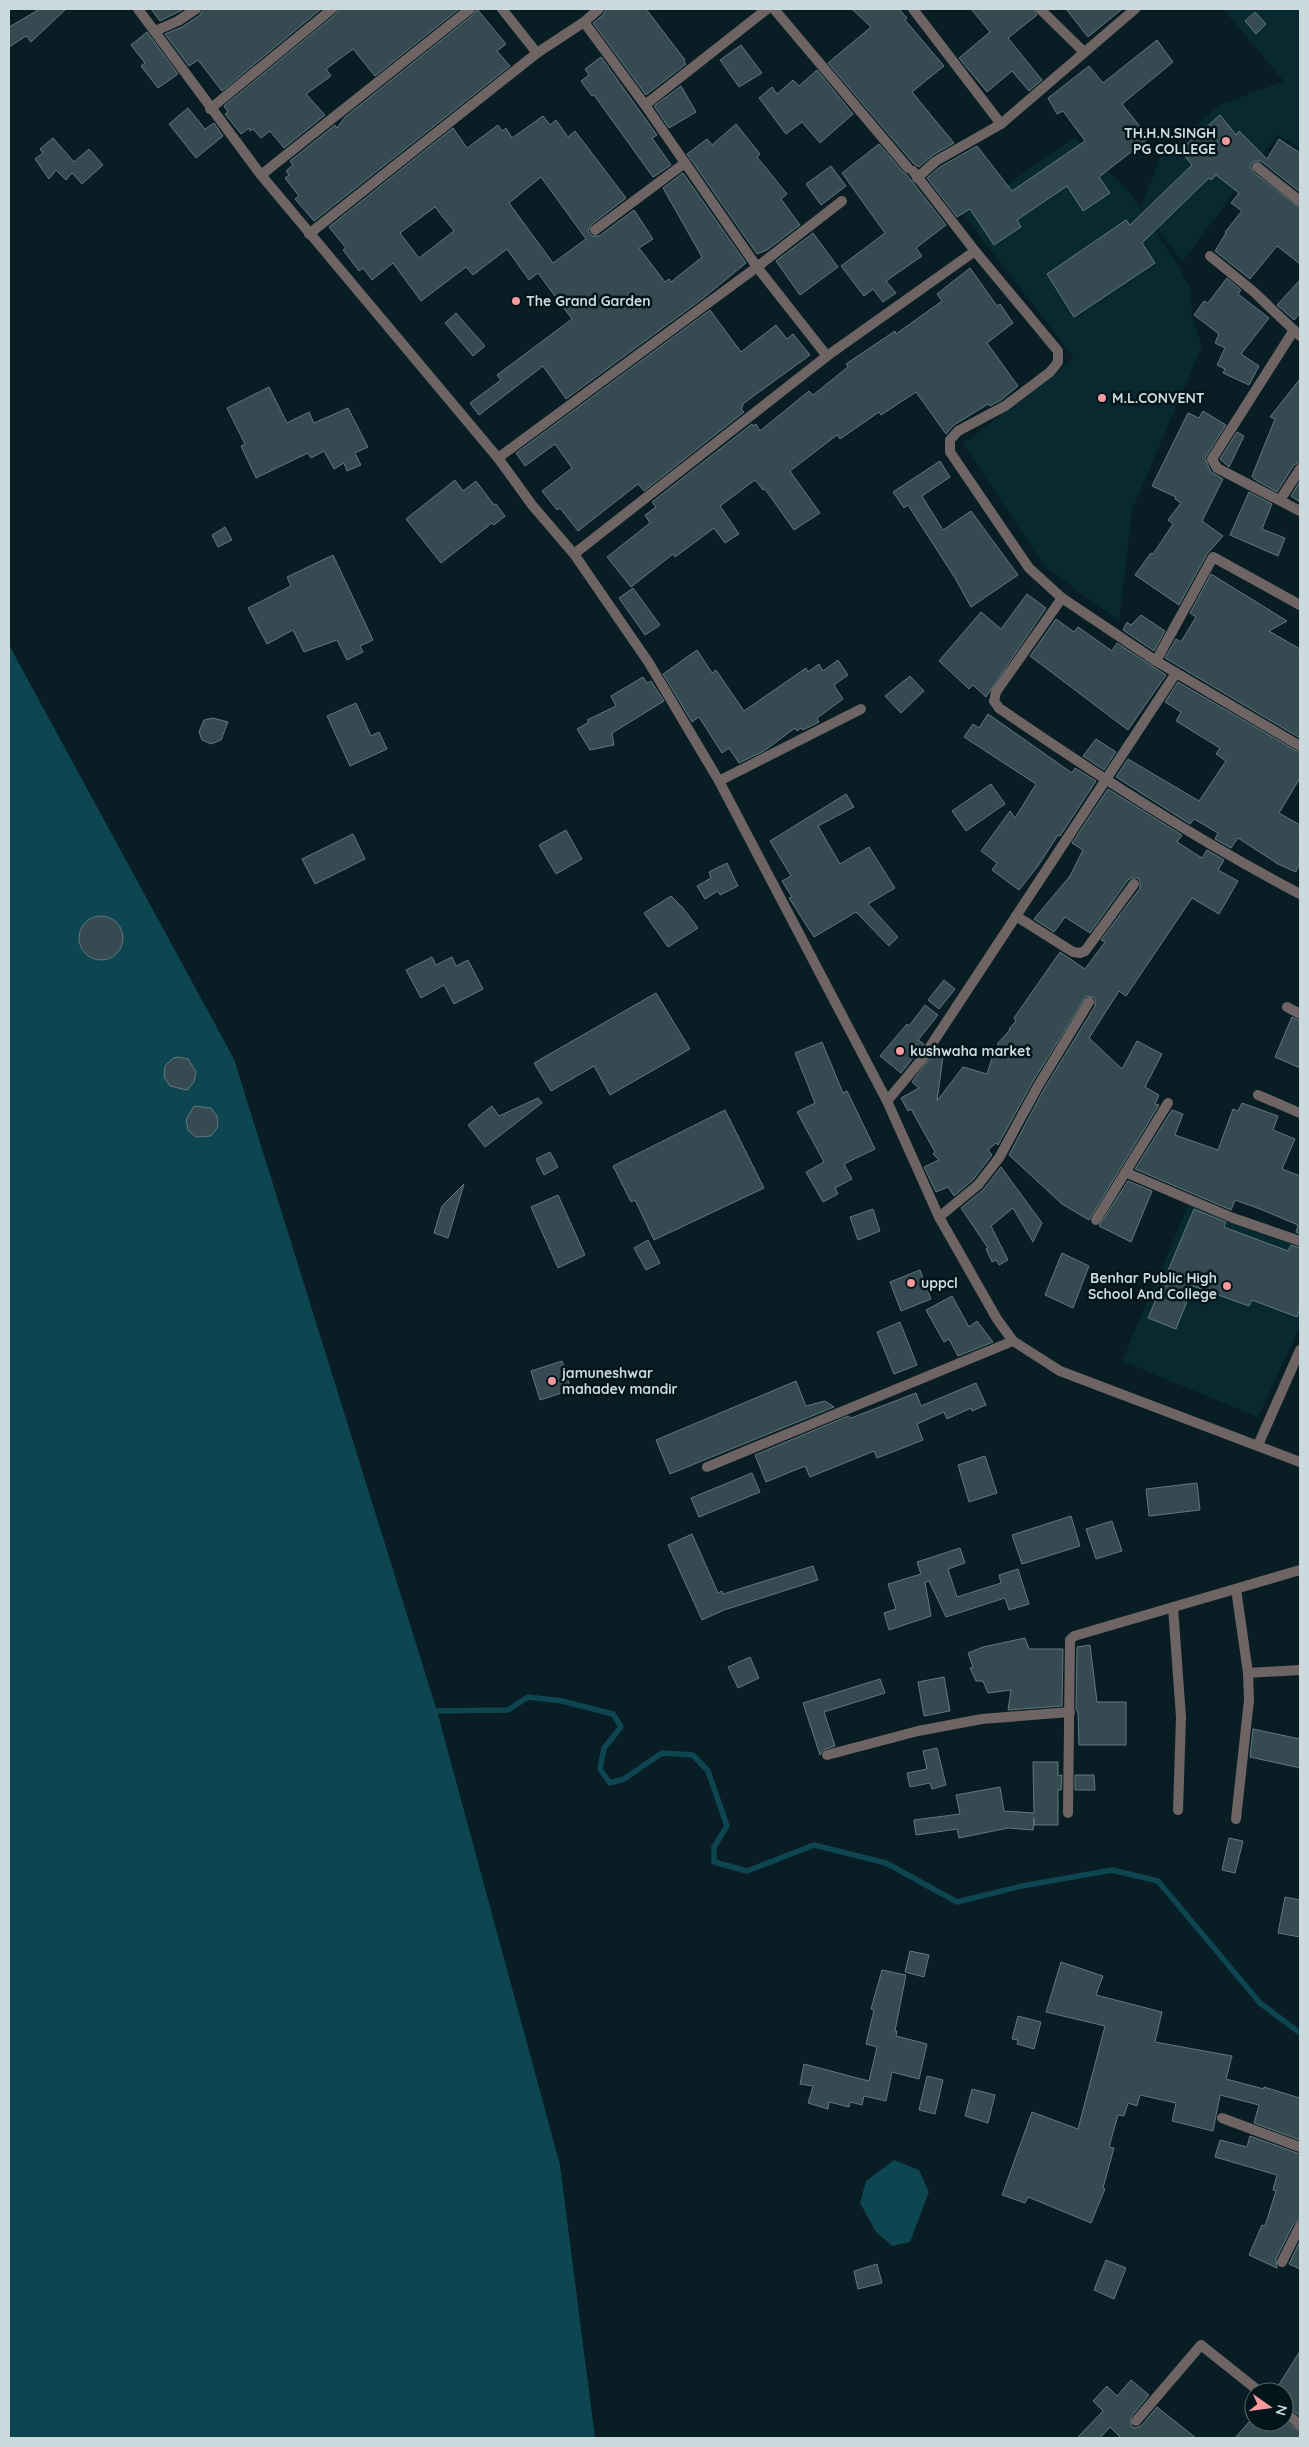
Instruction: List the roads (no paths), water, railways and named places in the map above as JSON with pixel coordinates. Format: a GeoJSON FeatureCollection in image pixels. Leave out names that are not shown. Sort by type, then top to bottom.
{"type":"FeatureCollection","features":[{"type":"Feature","properties":{"kind":"street"},"geometry":{"type":"LineString","coordinates":[[138,9],[261,175],[498,458],[532,505],[574,554],[648,663],[720,780],[887,1101],[939,1218],[997,1319],[1013,1341],[1060,1371],[1300,1462]]}},
{"type":"Feature","properties":{"kind":"street"},"geometry":{"type":"LineString","coordinates":[[155,31],[178,21],[196,9]]}},
{"type":"Feature","properties":{"kind":"street"},"geometry":{"type":"LineString","coordinates":[[210,108],[332,9]]}},
{"type":"Feature","properties":{"kind":"street"},"geometry":{"type":"LineString","coordinates":[[261,175],[470,9]]}},
{"type":"Feature","properties":{"kind":"street"},"geometry":{"type":"LineString","coordinates":[[502,9],[537,53]]}},
{"type":"Feature","properties":{"kind":"street"},"geometry":{"type":"LineString","coordinates":[[309,234],[537,53],[584,22],[599,9]]}},
{"type":"Feature","properties":{"kind":"street"},"geometry":{"type":"LineString","coordinates":[[645,105],[767,9]]}},
{"type":"Feature","properties":{"kind":"street"},"geometry":{"type":"LineString","coordinates":[[774,9],[913,173],[974,251],[1058,351],[1058,362],[1050,372],[1005,406],[958,431],[950,440],[950,452],[1029,568],[1062,598],[1156,661],[1300,746]]}},
{"type":"Feature","properties":{"kind":"street"},"geometry":{"type":"LineString","coordinates":[[913,9],[1001,124]]}},
{"type":"Feature","properties":{"kind":"street"},"geometry":{"type":"LineString","coordinates":[[1040,9],[1084,52]]}},
{"type":"Feature","properties":{"kind":"street"},"geometry":{"type":"LineString","coordinates":[[913,173],[1001,124],[1135,9]]}},
{"type":"Feature","properties":{"kind":"street"},"geometry":{"type":"LineString","coordinates":[[584,22],[645,105],[757,267],[827,356]]}},
{"type":"Feature","properties":{"kind":"street"},"geometry":{"type":"LineString","coordinates":[[594,230],[685,163]]}},
{"type":"Feature","properties":{"kind":"street"},"geometry":{"type":"LineString","coordinates":[[1257,167],[1300,201]]}},
{"type":"Feature","properties":{"kind":"street"},"geometry":{"type":"LineString","coordinates":[[498,458],[757,267],[842,201]]}},
{"type":"Feature","properties":{"kind":"street"},"geometry":{"type":"LineString","coordinates":[[574,554],[827,356],[974,251]]}},
{"type":"Feature","properties":{"kind":"street"},"geometry":{"type":"LineString","coordinates":[[1210,256],[1254,292],[1297,333],[1212,459],[1217,468],[1300,511]]}},
{"type":"Feature","properties":{"kind":"street"},"geometry":{"type":"LineString","coordinates":[[1280,500],[1300,469]]}},
{"type":"Feature","properties":{"kind":"street"},"geometry":{"type":"LineString","coordinates":[[1156,661],[1213,557],[1300,605]]}},
{"type":"Feature","properties":{"kind":"street"},"geometry":{"type":"LineString","coordinates":[[1062,598],[996,692],[994,701],[999,708],[1106,781],[1195,836],[1300,894]]}},
{"type":"Feature","properties":{"kind":"street"},"geometry":{"type":"LineString","coordinates":[[887,1101],[922,1059],[1176,673]]}},
{"type":"Feature","properties":{"kind":"street"},"geometry":{"type":"LineString","coordinates":[[720,780],[861,709]]}},
{"type":"Feature","properties":{"kind":"street"},"geometry":{"type":"LineString","coordinates":[[1016,916],[1073,952],[1080,953],[1085,951],[1134,884]]}},
{"type":"Feature","properties":{"kind":"street"},"geometry":{"type":"LineString","coordinates":[[939,1218],[978,1185],[999,1158],[1038,1086],[1089,1002]]}},
{"type":"Feature","properties":{"kind":"street"},"geometry":{"type":"LineString","coordinates":[[1287,1007],[1300,1014]]}},
{"type":"Feature","properties":{"kind":"street"},"geometry":{"type":"LineString","coordinates":[[1258,1095],[1300,1113]]}},
{"type":"Feature","properties":{"kind":"street"},"geometry":{"type":"LineString","coordinates":[[1096,1220],[1168,1103]]}},
{"type":"Feature","properties":{"kind":"street"},"geometry":{"type":"LineString","coordinates":[[1127,1172],[1232,1218],[1300,1241]]}},
{"type":"Feature","properties":{"kind":"street"},"geometry":{"type":"LineString","coordinates":[[707,1467],[1013,1341]]}},
{"type":"Feature","properties":{"kind":"street"},"geometry":{"type":"LineString","coordinates":[[1258,1445],[1300,1350]]}},
{"type":"Feature","properties":{"kind":"street"},"geometry":{"type":"LineString","coordinates":[[1068,1813],[1070,1640],[1074,1636],[1300,1570]]}},
{"type":"Feature","properties":{"kind":"street"},"geometry":{"type":"LineString","coordinates":[[1236,1589],[1248,1673],[1246,1732],[1236,1819]]}},
{"type":"Feature","properties":{"kind":"street"},"geometry":{"type":"LineString","coordinates":[[1173,1607],[1181,1717],[1178,1810]]}},
{"type":"Feature","properties":{"kind":"street"},"geometry":{"type":"LineString","coordinates":[[1248,1673],[1300,1670]]}},
{"type":"Feature","properties":{"kind":"street"},"geometry":{"type":"LineString","coordinates":[[827,1755],[918,1731],[982,1719],[1070,1712]]}},
{"type":"Feature","properties":{"kind":"street"},"geometry":{"type":"LineString","coordinates":[[1222,2118],[1300,2147]]}},
{"type":"Feature","properties":{"kind":"street"},"geometry":{"type":"LineString","coordinates":[[1282,2262],[1300,2226]]}},
{"type":"Feature","properties":{"kind":"street"},"geometry":{"type":"LineString","coordinates":[[1136,2421],[1201,2345],[1247,2382]]}},
{"type":"Feature","properties":{"kind":"waterway"},"geometry":{"type":"LineString","coordinates":[[437,1711],[508,1710],[528,1697],[562,1701],[613,1714],[621,1727],[604,1748],[600,1769],[610,1783],[624,1779],[662,1753],[693,1755],[708,1771],[727,1826],[714,1847],[714,1862],[747,1871],[814,1845],[886,1863],[957,1902],[1022,1886],[1112,1870],[1158,1881],[1260,2003],[1300,2033]]}},
{"type":"Feature","properties":{"kind":"place","name":"TH.H.N.SINGH PG COLLEGE"},"geometry":{"type":"Point","coordinates":[1226,141]}},
{"type":"Feature","properties":{"kind":"place","name":"The Grand Garden"},"geometry":{"type":"Point","coordinates":[516,301]}},
{"type":"Feature","properties":{"kind":"place","name":"M.L.CONVENT"},"geometry":{"type":"Point","coordinates":[1102,398]}},
{"type":"Feature","properties":{"kind":"place","name":"kushwaha market"},"geometry":{"type":"Point","coordinates":[900,1051]}},
{"type":"Feature","properties":{"kind":"place","name":"uppcl"},"geometry":{"type":"Point","coordinates":[911,1283]}},
{"type":"Feature","properties":{"kind":"place","name":"Benhar Public High School And College"},"geometry":{"type":"Point","coordinates":[1227,1286]}},
{"type":"Feature","properties":{"kind":"place","name":"jamuneshwar mahadev mandir"},"geometry":{"type":"Point","coordinates":[552,1381]}}]}
